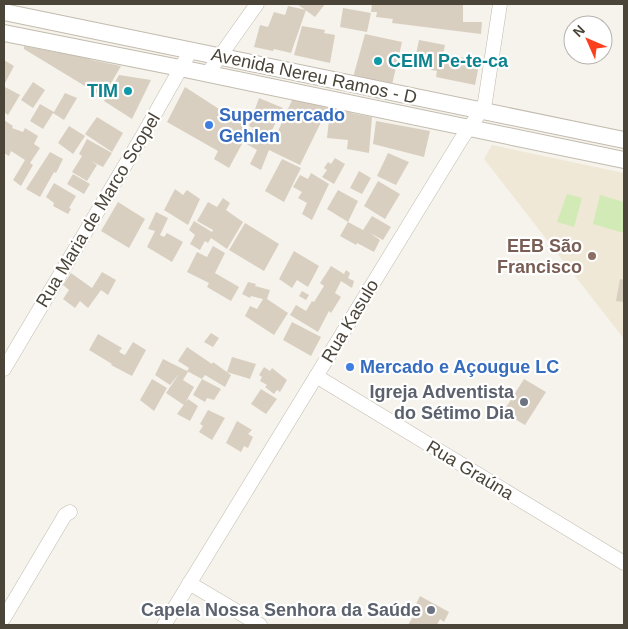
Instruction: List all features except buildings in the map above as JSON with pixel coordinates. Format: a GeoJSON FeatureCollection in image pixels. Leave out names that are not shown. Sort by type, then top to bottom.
{"type":"FeatureCollection","features":[{"type":"Feature","properties":{"kind":"street"},"geometry":{"type":"LineString","coordinates":[[208,74],[257,4]]}},
{"type":"Feature","properties":{"kind":"street","name":"Rua Kasulo"},"geometry":{"type":"LineString","coordinates":[[164,625],[481,111],[485,102],[500,4]]}},
{"type":"Feature","properties":{"kind":"street","name":"Avenida Nereu Ramos - D"},"geometry":{"type":"LineString","coordinates":[[4,12],[624,140]]}},
{"type":"Feature","properties":{"kind":"street","name":"Avenida Nereu Ramos - D"},"geometry":{"type":"LineString","coordinates":[[4,33],[624,160]]}},
{"type":"Feature","properties":{"kind":"street","name":"Rua Maria de Marco Scopel"},"geometry":{"type":"LineString","coordinates":[[4,369],[143,135],[191,50]]}},
{"type":"Feature","properties":{"kind":"street","name":"Rua Graúna"},"geometry":{"type":"LineString","coordinates":[[316,376],[624,563]]}},
{"type":"Feature","properties":{"kind":"street"},"geometry":{"type":"LineString","coordinates":[[4,618],[65,515],[70,512]]}},
{"type":"Feature","properties":{"kind":"street"},"geometry":{"type":"LineString","coordinates":[[189,583],[260,625]]}},
{"type":"Feature","properties":{"kind":"shaded area","name":"EEB São Francisco"},"geometry":{"type":"Polygon","coordinates":[[[492,145],[624,173],[624,339],[484,159],[492,145]]]}},
{"type":"Feature","properties":{"kind":"green space"},"geometry":{"type":"Polygon","coordinates":[[[567,194],[582,198],[574,227],[557,222],[567,194]]]}},
{"type":"Feature","properties":{"kind":"green space"},"geometry":{"type":"Polygon","coordinates":[[[600,195],[624,202],[624,233],[593,224],[600,195]]]}},
{"type":"Feature","properties":{"kind":"place","name":"CEIM Pe-te-ca"},"geometry":{"type":"Point","coordinates":[378,61]}},
{"type":"Feature","properties":{"kind":"place","name":"TIM"},"geometry":{"type":"Point","coordinates":[128,91]}},
{"type":"Feature","properties":{"kind":"place","name":"Supermercado Gehlen"},"geometry":{"type":"Point","coordinates":[209,125]}},
{"type":"Feature","properties":{"kind":"place","name":"EEB São Francisco"},"geometry":{"type":"Point","coordinates":[592,256]}},
{"type":"Feature","properties":{"kind":"place","name":"Mercado e Açougue LC"},"geometry":{"type":"Point","coordinates":[350,367]}},
{"type":"Feature","properties":{"kind":"place","name":"Igreja Adventista do Sétimo Dia"},"geometry":{"type":"Point","coordinates":[524,402]}},
{"type":"Feature","properties":{"kind":"place","name":"Capela Nossa Senhora da Saúde"},"geometry":{"type":"Point","coordinates":[431,610]}}]}
